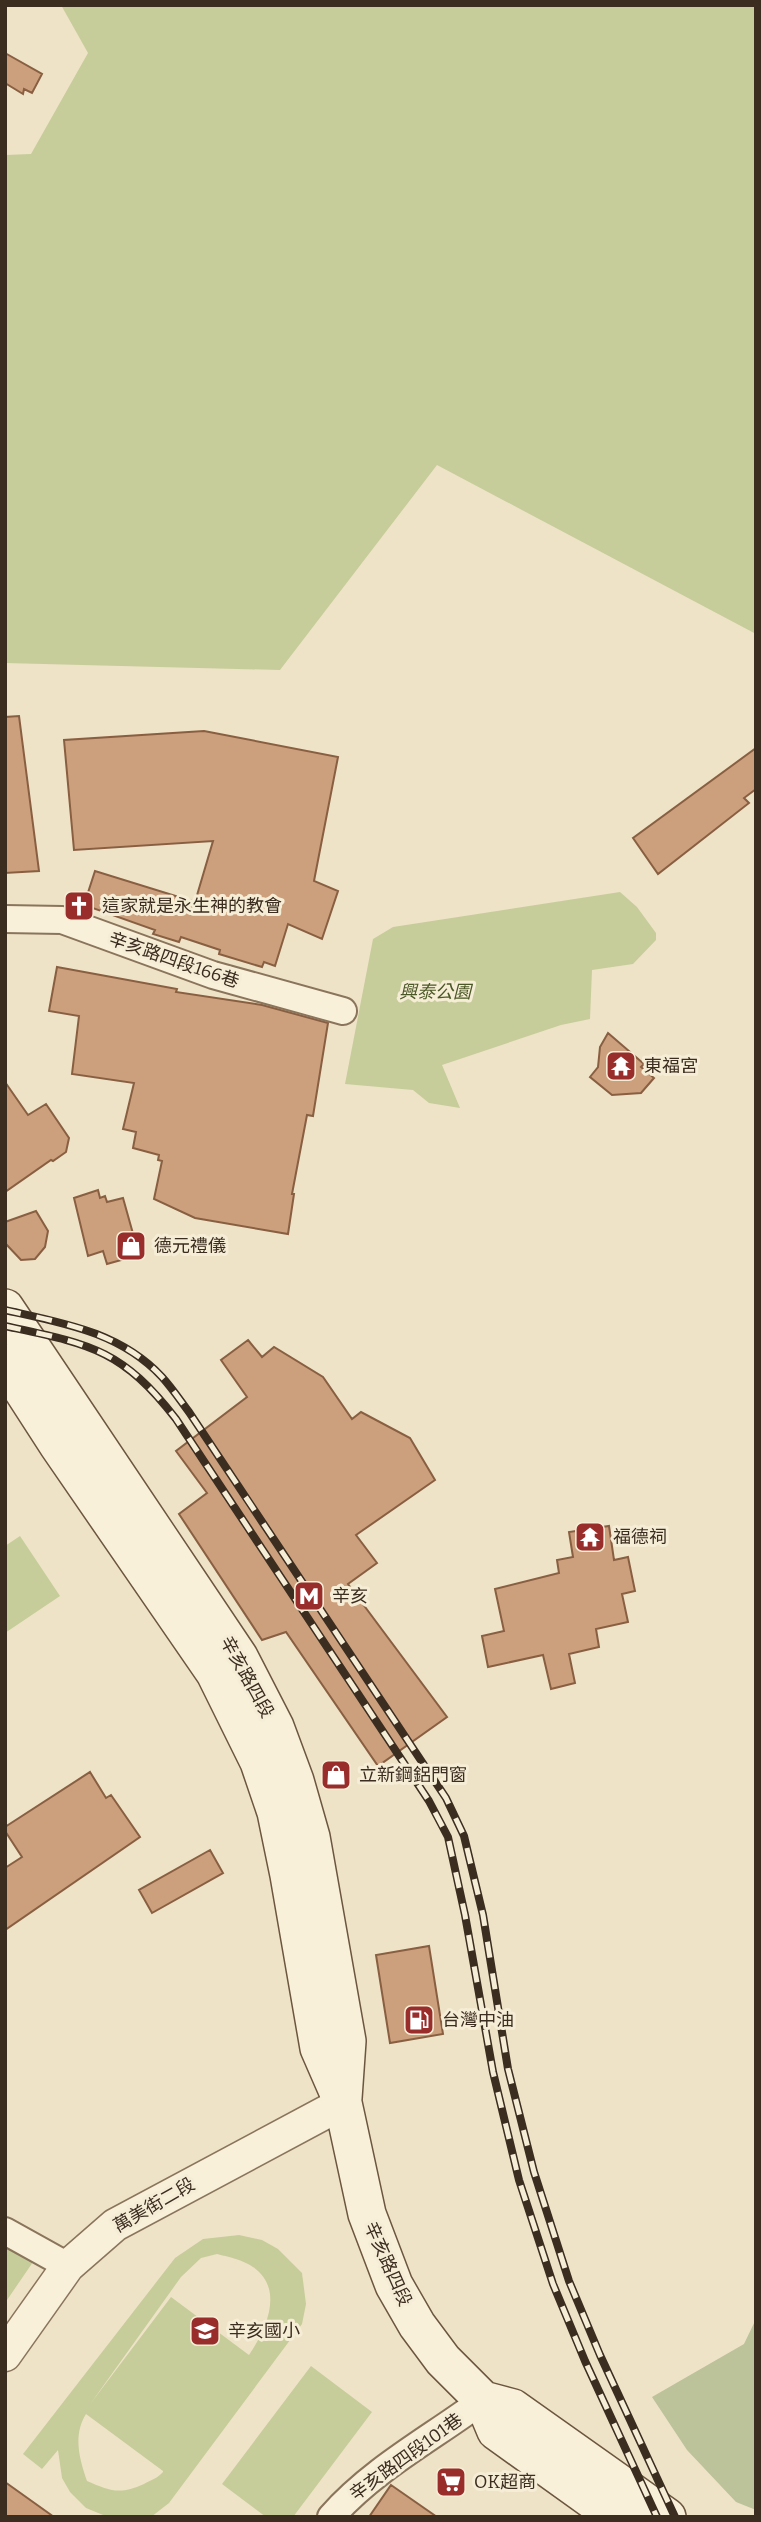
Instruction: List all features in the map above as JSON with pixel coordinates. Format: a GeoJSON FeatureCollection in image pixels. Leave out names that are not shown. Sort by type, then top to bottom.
{"type":"FeatureCollection","features":[{"type":"Feature","properties":{"kind":"main road","name":"辛亥路四段"},"geometry":{"type":"LineString","coordinates":[[5,1308],[239,1657],[275,1727],[295,1781],[313,1850],[347,2041],[343,2103]]}},
{"type":"Feature","properties":{"kind":"main road","name":"辛亥路四段"},"geometry":{"type":"LineString","coordinates":[[5,1363],[58,1445],[215,1673],[259,1762],[276,1812],[319,2048],[343,2103],[367,2214],[394,2285],[417,2325],[443,2360],[483,2400],[496,2431],[616,2517]]}},
{"type":"Feature","properties":{"kind":"main road","name":"辛亥路四段"},"geometry":{"type":"LineString","coordinates":[[483,2400],[513,2408],[667,2517]]}},
{"type":"Feature","properties":{"kind":"street","name":"辛亥路四段166巷"},"geometry":{"type":"LineString","coordinates":[[5,919],[62,920],[213,975],[343,1011]]}},
{"type":"Feature","properties":{"kind":"street","name":"萬美街二段"},"geometry":{"type":"LineString","coordinates":[[5,2355],[68,2266],[92,2243],[132,2215],[343,2103]]}},
{"type":"Feature","properties":{"kind":"street"},"geometry":{"type":"LineString","coordinates":[[5,2231],[68,2266]]}},
{"type":"Feature","properties":{"kind":"street","name":"辛亥路四段101巷"},"geometry":{"type":"LineString","coordinates":[[331,2517],[372,2478],[483,2400]]}},
{"type":"Feature","properties":{"kind":"green space"},"geometry":{"type":"Polygon","coordinates":[[[61,5],[756,5],[756,634],[437,465],[280,670],[5,663],[5,155],[31,154],[88,53],[61,5]]]}},
{"type":"Feature","properties":{"kind":"green space","name":"興泰公園"},"geometry":{"type":"Polygon","coordinates":[[[620,892],[637,907],[656,933],[656,940],[633,964],[592,970],[590,1019],[561,1025],[442,1065],[460,1108],[429,1103],[413,1090],[345,1084],[373,939],[393,927],[620,892]]]}},
{"type":"Feature","properties":{"kind":"green space"},"geometry":{"type":"Polygon","coordinates":[[[20,1536],[60,1596],[5,1633],[5,1546],[20,1536]]]}},
{"type":"Feature","properties":{"kind":"green space"},"geometry":{"type":"Polygon","coordinates":[[[239,2235],[262,2240],[278,2249],[302,2273],[306,2304],[302,2324],[169,2503],[151,2517],[108,2517],[86,2508],[70,2492],[62,2478],[58,2450],[42,2469],[23,2454],[175,2258],[203,2239],[239,2235]],[[217,2254],[201,2258],[181,2277],[91,2403],[171,2297],[249,2355],[266,2322],[270,2298],[268,2287],[263,2276],[253,2267],[217,2254]],[[86,2414],[78,2438],[87,2481],[121,2491],[144,2484],[163,2472],[163,2471],[86,2414]]]}},
{"type":"Feature","properties":{"kind":"green space"},"geometry":{"type":"Polygon","coordinates":[[[5,2246],[33,2262],[5,2303],[5,2246]]]}},
{"type":"Feature","properties":{"kind":"green space"},"geometry":{"type":"Polygon","coordinates":[[[756,2319],[756,2510],[736,2502],[687,2450],[652,2397],[744,2344],[756,2319]]]}},
{"type":"Feature","properties":{"kind":"green space"},"geometry":{"type":"Polygon","coordinates":[[[311,2366],[372,2412],[293,2517],[266,2517],[222,2484],[311,2366]]]}},
{"type":"Feature","properties":{"kind":"building"},"geometry":{"type":"Polygon","coordinates":[[[5,53],[42,74],[32,93],[24,89],[23,94],[5,83],[5,53]]]}},
{"type":"Feature","properties":{"kind":"building"},"geometry":{"type":"Polygon","coordinates":[[[19,716],[39,871],[5,873],[5,717],[19,716]]]}},
{"type":"Feature","properties":{"kind":"building"},"geometry":{"type":"Polygon","coordinates":[[[204,731],[338,757],[314,881],[338,891],[322,939],[288,924],[275,966],[264,962],[262,967],[219,954],[220,950],[181,937],[179,942],[153,934],[155,930],[84,905],[95,871],[195,902],[213,841],[74,850],[64,740],[204,731]]]}},
{"type":"Feature","properties":{"kind":"building"},"geometry":{"type":"Polygon","coordinates":[[[756,748],[756,789],[744,798],[749,803],[658,874],[633,838],[756,748]]]}},
{"type":"Feature","properties":{"kind":"building"},"geometry":{"type":"Polygon","coordinates":[[[57,967],[177,989],[176,992],[262,1005],[328,1023],[313,1116],[307,1115],[292,1194],[288,1234],[195,1218],[154,1199],[162,1161],[158,1160],[159,1155],[133,1148],[136,1132],[123,1129],[134,1083],[72,1074],[79,1016],[49,1011],[57,967]]]}},
{"type":"Feature","properties":{"kind":"building","name":"東福宮"},"geometry":{"type":"Polygon","coordinates":[[[608,1033],[644,1064],[641,1067],[654,1078],[641,1093],[612,1095],[590,1077],[598,1067],[600,1047],[608,1033]]]}},
{"type":"Feature","properties":{"kind":"building"},"geometry":{"type":"Polygon","coordinates":[[[5,1082],[28,1115],[46,1104],[69,1138],[66,1152],[5,1192],[5,1082]]]}},
{"type":"Feature","properties":{"kind":"building"},"geometry":{"type":"Polygon","coordinates":[[[98,1190],[100,1198],[105,1196],[107,1202],[123,1198],[139,1255],[107,1264],[103,1251],[88,1256],[74,1198],[98,1190]]]}},
{"type":"Feature","properties":{"kind":"building"},"geometry":{"type":"Polygon","coordinates":[[[36,1211],[48,1231],[45,1247],[35,1259],[21,1260],[5,1243],[5,1222],[36,1211]]]}},
{"type":"Feature","properties":{"kind":"building"},"geometry":{"type":"Polygon","coordinates":[[[248,1340],[262,1357],[274,1347],[323,1377],[352,1419],[361,1412],[410,1438],[435,1480],[356,1535],[377,1563],[348,1584],[447,1717],[378,1766],[286,1632],[262,1640],[179,1514],[207,1493],[176,1451],[247,1397],[221,1360],[248,1340]]]}},
{"type":"Feature","properties":{"kind":"building"},"geometry":{"type":"Polygon","coordinates":[[[609,1526],[614,1560],[628,1557],[635,1591],[622,1594],[628,1622],[596,1629],[599,1647],[569,1654],[575,1683],[551,1689],[543,1655],[488,1667],[482,1636],[504,1631],[495,1589],[559,1573],[557,1560],[573,1557],[569,1532],[609,1526]]]}},
{"type":"Feature","properties":{"kind":"building"},"geometry":{"type":"Polygon","coordinates":[[[90,1772],[106,1798],[111,1795],[140,1837],[5,1930],[5,1868],[22,1857],[5,1827],[90,1772]]]}},
{"type":"Feature","properties":{"kind":"building"},"geometry":{"type":"Polygon","coordinates":[[[210,1850],[223,1873],[152,1913],[139,1890],[210,1850]]]}},
{"type":"Feature","properties":{"kind":"building"},"geometry":{"type":"Polygon","coordinates":[[[429,1946],[443,2034],[390,2043],[376,1955],[429,1946]]]}},
{"type":"Feature","properties":{"kind":"building"},"geometry":{"type":"Polygon","coordinates":[[[5,2482],[54,2517],[5,2517],[5,2482]]]}},
{"type":"Feature","properties":{"kind":"building"},"geometry":{"type":"Polygon","coordinates":[[[391,2485],[437,2517],[369,2517],[391,2485]]]}},
{"type":"Feature","properties":{"kind":"railway"},"geometry":{"type":"LineString","coordinates":[[5,1310],[69,1325],[109,1339],[128,1349],[162,1377],[189,1412],[446,1798],[464,1836],[483,1915],[508,2069],[534,2172],[569,2281],[675,2517]]}},
{"type":"Feature","properties":{"kind":"railway"},"geometry":{"type":"LineString","coordinates":[[5,1326],[59,1338],[101,1353],[120,1363],[156,1395],[176,1419],[429,1801],[448,1837],[493,2072],[519,2180],[553,2284],[585,2361],[657,2517]]}},
{"type":"Feature","properties":{"kind":"place","name":"這家就是永生神的教會"},"geometry":{"type":"Point","coordinates":[79,906]}},
{"type":"Feature","properties":{"kind":"place","name":"東福宮"},"geometry":{"type":"Point","coordinates":[621,1066]}},
{"type":"Feature","properties":{"kind":"place","name":"德元禮儀"},"geometry":{"type":"Point","coordinates":[131,1246]}},
{"type":"Feature","properties":{"kind":"place","name":"福德祠"},"geometry":{"type":"Point","coordinates":[590,1537]}},
{"type":"Feature","properties":{"kind":"place","name":"辛亥"},"geometry":{"type":"Point","coordinates":[309,1596]}},
{"type":"Feature","properties":{"kind":"place","name":"立新鋼鋁門窗"},"geometry":{"type":"Point","coordinates":[336,1775]}},
{"type":"Feature","properties":{"kind":"place","name":"台灣中油"},"geometry":{"type":"Point","coordinates":[419,2020]}},
{"type":"Feature","properties":{"kind":"place","name":"辛亥國小"},"geometry":{"type":"Point","coordinates":[205,2331]}},
{"type":"Feature","properties":{"kind":"place","name":"OK超商"},"geometry":{"type":"Point","coordinates":[451,2482]}}]}
